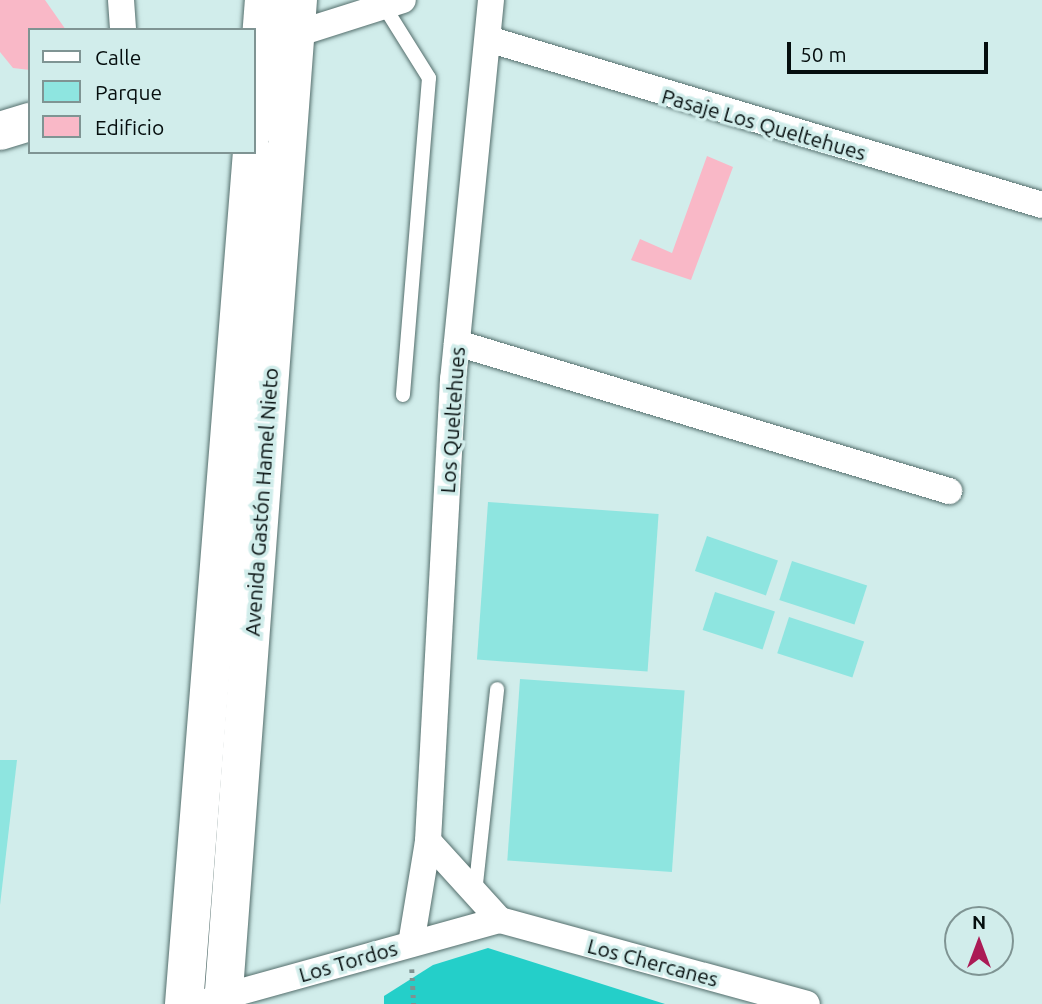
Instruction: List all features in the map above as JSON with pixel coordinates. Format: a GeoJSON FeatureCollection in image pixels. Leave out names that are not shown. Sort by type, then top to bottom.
{"type":"FeatureCollection","features":[{"type":"Feature","properties":{"kind":"main road","name":"Avenida Gastón Hamel Nieto"},"geometry":{"type":"LineString","coordinates":[[214,1001],[277,32],[264,0]]}},
{"type":"Feature","properties":{"kind":"main road","name":"Avenida Gastón Hamel Nieto"},"geometry":{"type":"LineString","coordinates":[[256,121],[277,32]]}},
{"type":"Feature","properties":{"kind":"main road"},"geometry":{"type":"LineString","coordinates":[[0,131],[28,123]]}},
{"type":"Feature","properties":{"kind":"main road","name":"Avenida Gastón Hamel Nieto"},"geometry":{"type":"LineString","coordinates":[[184,1004],[252,154]]}},
{"type":"Feature","properties":{"kind":"street"},"geometry":{"type":"LineString","coordinates":[[121,0],[123,28]]}},
{"type":"Feature","properties":{"kind":"street","name":"Los Queltehues"},"geometry":{"type":"LineString","coordinates":[[411,944],[428,841],[457,343],[491,0]]}},
{"type":"Feature","properties":{"kind":"street"},"geometry":{"type":"LineString","coordinates":[[277,32],[394,3]]}},
{"type":"Feature","properties":{"kind":"street","name":"Pasaje Los Queltehues"},"geometry":{"type":"LineString","coordinates":[[488,39],[1042,205]]}},
{"type":"Feature","properties":{"kind":"street"},"geometry":{"type":"LineString","coordinates":[[457,343],[948,491]]}},
{"type":"Feature","properties":{"kind":"street"},"geometry":{"type":"LineString","coordinates":[[428,841],[499,920]]}},
{"type":"Feature","properties":{"kind":"street","name":"Los Tordos"},"geometry":{"type":"LineString","coordinates":[[214,1001],[499,920]]}},
{"type":"Feature","properties":{"kind":"street","name":"Los Chercanes"},"geometry":{"type":"LineString","coordinates":[[499,920],[807,1004]]}},
{"type":"Feature","properties":{"kind":"lane"},"geometry":{"type":"LineString","coordinates":[[394,3],[429,78],[403,395]]}},
{"type":"Feature","properties":{"kind":"lane"},"geometry":{"type":"LineString","coordinates":[[475,893],[497,689]]}},
{"type":"Feature","properties":{"kind":"green space"},"geometry":{"type":"Polygon","coordinates":[[[488,502],[659,514],[648,672],[477,660],[488,502]]]}},
{"type":"Feature","properties":{"kind":"green space"},"geometry":{"type":"Polygon","coordinates":[[[707,536],[778,560],[766,595],[695,571],[707,536]]]}},
{"type":"Feature","properties":{"kind":"green space"},"geometry":{"type":"Polygon","coordinates":[[[792,561],[867,585],[854,624],[779,600],[792,561]]]}},
{"type":"Feature","properties":{"kind":"green space"},"geometry":{"type":"Polygon","coordinates":[[[715,592],[775,611],[763,650],[703,630],[715,592]]]}},
{"type":"Feature","properties":{"kind":"green space"},"geometry":{"type":"Polygon","coordinates":[[[789,617],[864,641],[852,678],[777,653],[789,617]]]}},
{"type":"Feature","properties":{"kind":"green space"},"geometry":{"type":"Polygon","coordinates":[[[520,679],[685,691],[672,872],[507,861],[520,679]]]}},
{"type":"Feature","properties":{"kind":"green space"},"geometry":{"type":"Polygon","coordinates":[[[0,760],[17,760],[0,905],[0,760]]]}},
{"type":"Feature","properties":{"kind":"shaded area"},"geometry":{"type":"Polygon","coordinates":[[[488,948],[665,1004],[384,1004],[384,996],[433,965],[488,948]]]}},
{"type":"Feature","properties":{"kind":"building"},"geometry":{"type":"Polygon","coordinates":[[[0,0],[45,0],[65,28],[28,28],[28,70],[13,68],[0,52],[0,0]]]}},
{"type":"Feature","properties":{"kind":"building"},"geometry":{"type":"Polygon","coordinates":[[[707,156],[733,167],[691,280],[631,260],[640,239],[672,253],[707,156]]]}}]}
